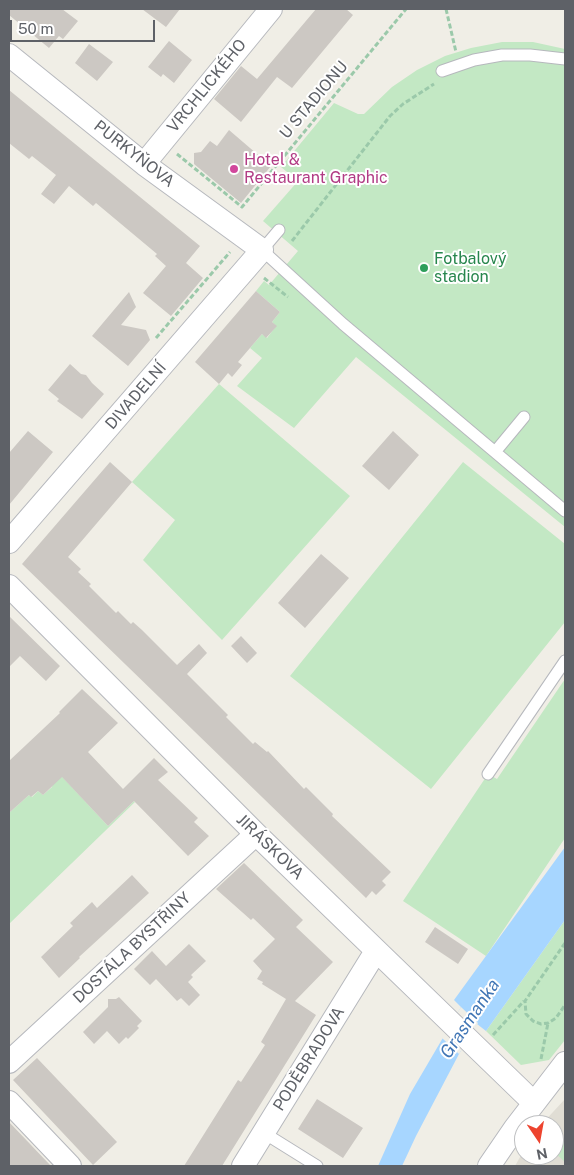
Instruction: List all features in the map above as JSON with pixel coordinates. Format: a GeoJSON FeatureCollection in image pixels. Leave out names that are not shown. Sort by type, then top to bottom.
{"type":"FeatureCollection","features":[{"type":"Feature","properties":{"kind":"street","name":"VRCHLICKÉHO"},"geometry":{"type":"LineString","coordinates":[[144,164],[270,9]]}},
{"type":"Feature","properties":{"kind":"street","name":"PURKYŇOVA"},"geometry":{"type":"LineString","coordinates":[[9,55],[144,164],[268,256]]}},
{"type":"Feature","properties":{"kind":"street","name":"DIVADELNÍ"},"geometry":{"type":"LineString","coordinates":[[9,542],[268,256]]}},
{"type":"Feature","properties":{"kind":"street","name":"JIRÁSKOVA"},"geometry":{"type":"LineString","coordinates":[[9,586],[256,834],[376,951],[452,1022],[479,1039],[534,1103]]}},
{"type":"Feature","properties":{"kind":"street","name":"DOSTÁLA BYSTŘINY"},"geometry":{"type":"LineString","coordinates":[[9,1062],[256,834]]}},
{"type":"Feature","properties":{"kind":"street","name":"PODĚBRADOVA"},"geometry":{"type":"LineString","coordinates":[[243,1166],[376,951]]}},
{"type":"Feature","properties":{"kind":"street"},"geometry":{"type":"LineString","coordinates":[[489,1166],[534,1103],[565,1064]]}},
{"type":"Feature","properties":{"kind":"street"},"geometry":{"type":"LineString","coordinates":[[9,1102],[70,1166]]}},
{"type":"Feature","properties":{"kind":"lane"},"geometry":{"type":"LineString","coordinates":[[442,76],[459,64],[502,55],[530,55],[565,59]]}},
{"type":"Feature","properties":{"kind":"lane"},"geometry":{"type":"LineString","coordinates":[[279,230],[268,256],[343,324],[565,511]]}},
{"type":"Feature","properties":{"kind":"lane"},"geometry":{"type":"LineString","coordinates":[[495,452],[524,417]]}},
{"type":"Feature","properties":{"kind":"lane"},"geometry":{"type":"LineString","coordinates":[[488,774],[565,661]]}},
{"type":"Feature","properties":{"kind":"lane"},"geometry":{"type":"LineString","coordinates":[[264,1133],[317,1166]]}},
{"type":"Feature","properties":{"kind":"path","name":"U STADIONU"},"geometry":{"type":"LineString","coordinates":[[242,208],[406,9]]}},
{"type":"Feature","properties":{"kind":"path"},"geometry":{"type":"LineString","coordinates":[[446,9],[459,64]]}},
{"type":"Feature","properties":{"kind":"path"},"geometry":{"type":"LineString","coordinates":[[268,256],[390,116],[403,104],[442,76]]}},
{"type":"Feature","properties":{"kind":"path"},"geometry":{"type":"LineString","coordinates":[[479,1039],[525,1000],[565,943]]}},
{"type":"Feature","properties":{"kind":"path"},"geometry":{"type":"LineString","coordinates":[[559,951],[565,949]]}},
{"type":"Feature","properties":{"kind":"path"},"geometry":{"type":"LineString","coordinates":[[525,1000],[526,1014],[532,1021],[541,1024],[548,1023],[556,1018],[565,1005]]}},
{"type":"Feature","properties":{"kind":"shaded area"},"geometry":{"type":"Polygon","coordinates":[[[565,1099],[565,1166],[515,1166],[564,1165],[564,1115],[550,1115],[565,1099]]]}},
{"type":"Feature","properties":{"kind":"green space","name":"Fotbalový stadion"},"geometry":{"type":"Polygon","coordinates":[[[502,42],[533,42],[565,49],[565,527],[356,357],[294,428],[237,386],[262,358],[250,348],[262,334],[267,338],[276,326],[272,322],[280,312],[256,291],[264,281],[269,285],[298,251],[263,221],[298,181],[281,167],[334,103],[358,114],[364,114],[392,87],[417,70],[445,56],[471,48],[502,42]]]}},
{"type":"Feature","properties":{"kind":"green space"},"geometry":{"type":"Polygon","coordinates":[[[219,384],[350,496],[222,640],[143,560],[175,520],[132,482],[219,384]]]}},
{"type":"Feature","properties":{"kind":"green space"},"geometry":{"type":"Polygon","coordinates":[[[463,462],[565,544],[565,622],[431,789],[290,676],[463,462]]]}},
{"type":"Feature","properties":{"kind":"green space"},"geometry":{"type":"Polygon","coordinates":[[[565,679],[565,838],[486,956],[403,901],[488,774],[497,779],[565,679]]]}},
{"type":"Feature","properties":{"kind":"green space"},"geometry":{"type":"Polygon","coordinates":[[[55,769],[108,826],[135,802],[9,924],[9,813],[29,795],[32,797],[38,791],[43,795],[52,787],[55,769]]]}},
{"type":"Feature","properties":{"kind":"green space"},"geometry":{"type":"Polygon","coordinates":[[[565,920],[565,1040],[549,1060],[521,1065],[486,1031],[565,920]]]}},
{"type":"Feature","properties":{"kind":"green space"},"geometry":{"type":"Polygon","coordinates":[[[564,1141],[565,1142],[564,1161],[564,1141]]]}},
{"type":"Feature","properties":{"kind":"water","name":"Grasmanka"},"geometry":{"type":"Polygon","coordinates":[[[565,847],[565,920],[486,1031],[477,1024],[459,1054],[402,1166],[378,1166],[410,1094],[461,1007],[454,1000],[565,847]]]}},
{"type":"Feature","properties":{"kind":"pier"},"geometry":{"type":"Polygon","coordinates":[[[461,1007],[478,1023],[459,1054],[442,1038],[461,1007]]]}},
{"type":"Feature","properties":{"kind":"building"},"geometry":{"type":"Polygon","coordinates":[[[9,9],[62,9],[78,21],[63,39],[59,36],[49,48],[9,15],[9,9]]]}},
{"type":"Feature","properties":{"kind":"building"},"geometry":{"type":"Polygon","coordinates":[[[142,9],[180,9],[166,27],[142,9]]]}},
{"type":"Feature","properties":{"kind":"building"},"geometry":{"type":"Polygon","coordinates":[[[316,9],[346,9],[353,15],[292,88],[277,77],[241,122],[214,99],[241,66],[257,79],[316,9]]]}},
{"type":"Feature","properties":{"kind":"building"},"geometry":{"type":"Polygon","coordinates":[[[169,41],[192,60],[174,83],[163,74],[161,77],[148,67],[169,41]]]}},
{"type":"Feature","properties":{"kind":"building"},"geometry":{"type":"Polygon","coordinates":[[[89,44],[113,62],[97,81],[75,63],[89,44]]]}},
{"type":"Feature","properties":{"kind":"building"},"geometry":{"type":"Polygon","coordinates":[[[9,90],[200,246],[186,263],[203,278],[171,316],[143,293],[166,266],[155,256],[157,254],[96,203],[93,206],[69,186],[54,204],[41,194],[56,175],[32,156],[29,159],[9,143],[9,90]]]}},
{"type":"Feature","properties":{"kind":"building","name":"Hotel & Restaurant Graphic"},"geometry":{"type":"Polygon","coordinates":[[[229,130],[271,166],[241,203],[194,164],[194,153],[201,152],[210,141],[217,146],[229,130]]]}},
{"type":"Feature","properties":{"kind":"building"},"geometry":{"type":"Polygon","coordinates":[[[256,291],[280,312],[272,322],[277,326],[266,338],[262,334],[238,362],[242,365],[232,377],[228,373],[219,384],[195,362],[256,291]]]}},
{"type":"Feature","properties":{"kind":"building"},"geometry":{"type":"Polygon","coordinates":[[[129,292],[136,307],[121,325],[146,330],[150,340],[128,366],[92,336],[129,292]]]}},
{"type":"Feature","properties":{"kind":"building"},"geometry":{"type":"Polygon","coordinates":[[[70,364],[81,374],[86,375],[104,394],[82,419],[57,401],[59,399],[48,390],[70,364]]]}},
{"type":"Feature","properties":{"kind":"building"},"geometry":{"type":"Polygon","coordinates":[[[28,431],[53,452],[9,505],[9,453],[28,431]]]}},
{"type":"Feature","properties":{"kind":"building"},"geometry":{"type":"Polygon","coordinates":[[[393,431],[419,455],[389,490],[362,466],[393,431]]]}},
{"type":"Feature","properties":{"kind":"building"},"geometry":{"type":"Polygon","coordinates":[[[110,462],[132,482],[68,557],[81,569],[78,572],[91,584],[89,586],[116,613],[118,611],[131,624],[133,622],[177,665],[199,644],[207,653],[187,674],[228,715],[226,717],[253,744],[255,742],[268,751],[304,789],[306,787],[333,814],[332,816],[391,872],[382,881],[386,885],[376,895],[372,891],[366,898],[22,564],[110,462]]]}},
{"type":"Feature","properties":{"kind":"building"},"geometry":{"type":"Polygon","coordinates":[[[321,554],[349,578],[305,628],[278,603],[321,554]]]}},
{"type":"Feature","properties":{"kind":"building"},"geometry":{"type":"Polygon","coordinates":[[[9,616],[60,666],[46,681],[20,656],[9,667],[9,616]]]}},
{"type":"Feature","properties":{"kind":"building"},"geometry":{"type":"Polygon","coordinates":[[[241,636],[257,653],[247,663],[231,646],[241,636]]]}},
{"type":"Feature","properties":{"kind":"building"},"geometry":{"type":"Polygon","coordinates":[[[82,689],[118,723],[88,752],[123,789],[154,758],[168,772],[158,780],[198,818],[194,822],[209,836],[188,856],[134,801],[108,826],[62,777],[43,795],[38,791],[31,797],[29,795],[9,813],[9,761],[60,713],[82,689]]]}},
{"type":"Feature","properties":{"kind":"building"},"geometry":{"type":"Polygon","coordinates":[[[244,863],[303,920],[296,927],[333,962],[295,1001],[316,1015],[222,1166],[184,1166],[238,1080],[241,1082],[265,1045],[261,1042],[286,999],[257,979],[262,971],[253,961],[275,939],[253,918],[251,920],[216,889],[244,863]]]}},
{"type":"Feature","properties":{"kind":"building"},"geometry":{"type":"Polygon","coordinates":[[[132,875],[149,893],[79,957],[59,978],[41,957],[73,926],[70,923],[92,902],[97,908],[132,875]]]}},
{"type":"Feature","properties":{"kind":"building"},"geometry":{"type":"Polygon","coordinates":[[[435,927],[468,949],[458,964],[425,942],[435,927]]]}},
{"type":"Feature","properties":{"kind":"building"},"geometry":{"type":"Polygon","coordinates":[[[189,944],[206,961],[191,975],[193,977],[188,982],[200,995],[189,1006],[181,998],[177,1001],[156,979],[150,985],[134,969],[152,951],[166,966],[189,944]]]}},
{"type":"Feature","properties":{"kind":"building"},"geometry":{"type":"Polygon","coordinates":[[[119,997],[142,1021],[137,1026],[139,1028],[128,1039],[126,1037],[119,1044],[107,1031],[94,1044],[83,1032],[108,1007],[108,999],[119,997]]]}},
{"type":"Feature","properties":{"kind":"building"},"geometry":{"type":"Polygon","coordinates":[[[37,1058],[117,1142],[93,1165],[13,1080],[37,1058]]]}},
{"type":"Feature","properties":{"kind":"building"},"geometry":{"type":"Polygon","coordinates":[[[317,1099],[363,1128],[343,1158],[298,1129],[317,1099]]]}},
{"type":"Feature","properties":{"kind":"building"},"geometry":{"type":"Polygon","coordinates":[[[9,1122],[31,1145],[51,1166],[9,1166],[9,1122]]]}},
{"type":"Feature","properties":{"kind":"place","name":"Hotel & Restaurant Graphic"},"geometry":{"type":"Point","coordinates":[234,169]}},
{"type":"Feature","properties":{"kind":"place","name":"Fotbalový stadion"},"geometry":{"type":"Point","coordinates":[424,268]}}]}
